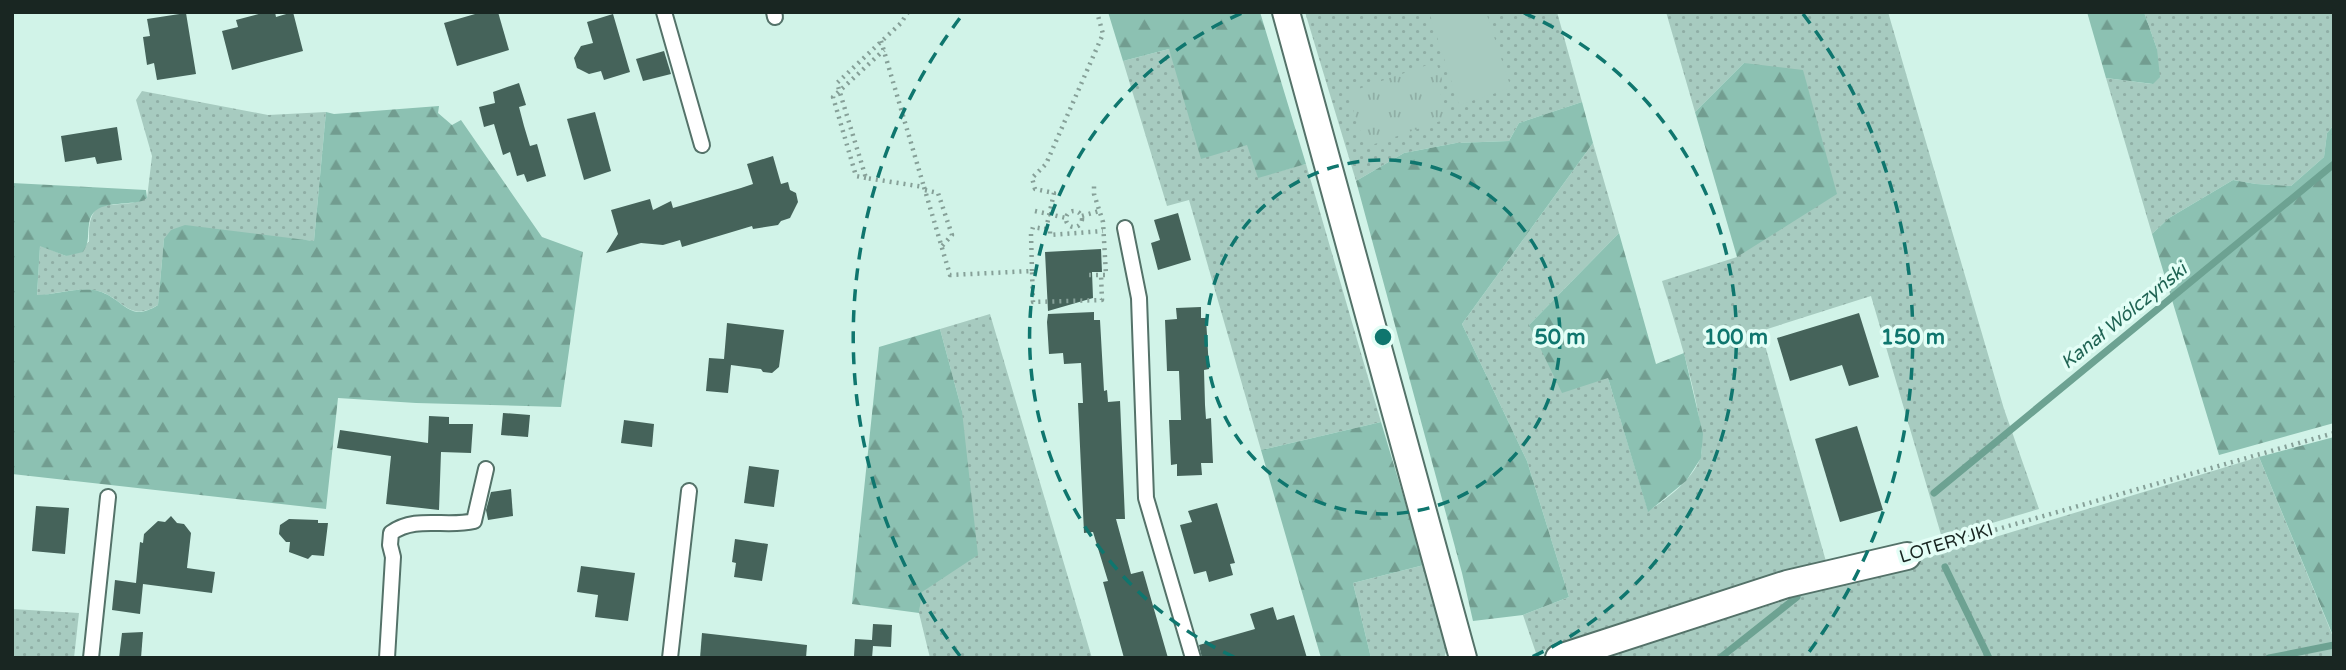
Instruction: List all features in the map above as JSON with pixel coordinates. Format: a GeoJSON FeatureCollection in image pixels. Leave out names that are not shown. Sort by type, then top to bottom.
{"type":"FeatureCollection","features":[{"type":"Feature","properties":{"kind":"street"},"geometry":{"type":"LineString","coordinates":[[1286,12],[1463,658]]}},
{"type":"Feature","properties":{"kind":"street","name":"LOTERYJKI"},"geometry":{"type":"LineString","coordinates":[[1559,658],[1787,584],[1907,556]]}},
{"type":"Feature","properties":{"kind":"lane"},"geometry":{"type":"LineString","coordinates":[[664,12],[702,145]]}},
{"type":"Feature","properties":{"kind":"lane"},"geometry":{"type":"LineString","coordinates":[[1125,228],[1139,298],[1146,498],[1193,658]]}},
{"type":"Feature","properties":{"kind":"lane"},"geometry":{"type":"LineString","coordinates":[[387,658],[393,557],[391,533],[402,525],[474,521],[486,469]]}},
{"type":"Feature","properties":{"kind":"lane"},"geometry":{"type":"LineString","coordinates":[[670,658],[689,491]]}},
{"type":"Feature","properties":{"kind":"lane"},"geometry":{"type":"LineString","coordinates":[[90,658],[108,496]]}},
{"type":"Feature","properties":{"kind":"path"},"geometry":{"type":"LineString","coordinates":[[839,91],[837,82],[901,23],[908,12]]}},
{"type":"Feature","properties":{"kind":"path"},"geometry":{"type":"LineString","coordinates":[[1046,229],[1054,193],[1035,189],[1032,178],[1046,164],[1103,34],[1097,12]]}},
{"type":"Feature","properties":{"kind":"path"},"geometry":{"type":"LineString","coordinates":[[881,41],[950,275],[1032,271]]}},
{"type":"Feature","properties":{"kind":"path"},"geometry":{"type":"LineString","coordinates":[[884,50],[833,97],[856,176],[938,193],[952,235],[941,246]]}},
{"type":"Feature","properties":{"kind":"path"},"geometry":{"type":"LineString","coordinates":[[1088,275],[1106,275],[1103,231],[1094,184]]}},
{"type":"Feature","properties":{"kind":"path"},"geometry":{"type":"LineString","coordinates":[[1035,211],[1066,218]]}},
{"type":"Feature","properties":{"kind":"path"},"geometry":{"type":"LineString","coordinates":[[1066,218],[1070,212],[1075,211],[1082,216]]}},
{"type":"Feature","properties":{"kind":"path"},"geometry":{"type":"LineString","coordinates":[[1082,216],[1099,211]]}},
{"type":"Feature","properties":{"kind":"path"},"geometry":{"type":"LineString","coordinates":[[1066,218],[1068,224],[1076,226],[1082,216]]}},
{"type":"Feature","properties":{"kind":"path"},"geometry":{"type":"LineString","coordinates":[[1101,275],[1102,300],[1033,303],[1033,226],[1050,230],[1051,235],[1103,231]]}},
{"type":"Feature","properties":{"kind":"path","name":"LOTERYJKI"},"geometry":{"type":"LineString","coordinates":[[1907,556],[2334,433]]}},
{"type":"Feature","properties":{"kind":"green space"},"geometry":{"type":"Polygon","coordinates":[[[1108,12],[1260,12],[1306,164],[1258,178],[1247,145],[1201,159],[1169,49],[1123,61],[1108,12]]]}},
{"type":"Feature","properties":{"kind":"green space"},"geometry":{"type":"Polygon","coordinates":[[[1305,12],[1557,12],[1582,102],[1519,123],[1509,141],[1456,143],[1404,153],[1356,181],[1305,12]]]}},
{"type":"Feature","properties":{"kind":"green space"},"geometry":{"type":"Polygon","coordinates":[[[1429,12],[1486,12],[1511,88],[1459,105],[1429,12]]]}},
{"type":"Feature","properties":{"kind":"green space"},"geometry":{"type":"Polygon","coordinates":[[[1666,12],[1888,12],[2004,409],[2039,509],[1942,538],[1871,296],[1761,331],[1827,565],[1536,653],[1523,615],[1569,597],[1527,461],[1462,324],[1593,143],[1619,233],[1529,325],[1608,378],[1648,511],[1678,489],[1696,467],[1702,444],[1700,424],[1689,372],[1662,281],[1737,257],[1744,63],[1695,112],[1666,12]]]}},
{"type":"Feature","properties":{"kind":"green space"},"geometry":{"type":"Polygon","coordinates":[[[2087,12],[2144,12],[2157,49],[2160,77],[2153,84],[2106,78],[2087,12]]]}},
{"type":"Feature","properties":{"kind":"green space"},"geometry":{"type":"Polygon","coordinates":[[[2144,12],[2334,12],[2334,125],[2327,133],[2324,157],[2291,186],[2233,180],[2169,218],[2152,234],[2106,78],[2152,84],[2157,49],[2144,12]]]}},
{"type":"Feature","properties":{"kind":"green space"},"geometry":{"type":"Polygon","coordinates":[[[1169,49],[1248,144],[1258,177],[1306,164],[1381,422],[1261,450],[1189,200],[1167,206],[1123,61],[1169,49]]]}},
{"type":"Feature","properties":{"kind":"green space"},"geometry":{"type":"Polygon","coordinates":[[[1436,62],[1444,85],[1440,93],[1449,118],[1366,147],[1347,93],[1436,62]]]}},
{"type":"Feature","properties":{"kind":"green space"},"geometry":{"type":"Polygon","coordinates":[[[1744,63],[1803,70],[1837,194],[1737,257],[1695,112],[1744,63]]]}},
{"type":"Feature","properties":{"kind":"green space"},"geometry":{"type":"Polygon","coordinates":[[[142,91],[268,115],[326,112],[314,241],[254,235],[164,239],[158,305],[148,310],[133,310],[107,294],[92,290],[37,296],[40,245],[66,256],[89,242],[91,219],[99,206],[132,203],[147,198],[152,156],[136,100],[142,91]]]}},
{"type":"Feature","properties":{"kind":"green space"},"geometry":{"type":"Polygon","coordinates":[[[1582,102],[1593,143],[1462,324],[1527,461],[1569,597],[1523,615],[1473,621],[1356,181],[1404,153],[1456,143],[1509,141],[1519,123],[1582,102]]]}},
{"type":"Feature","properties":{"kind":"green space"},"geometry":{"type":"Polygon","coordinates":[[[439,106],[438,113],[452,125],[461,120],[542,237],[583,252],[561,407],[338,398],[326,509],[12,474],[12,183],[146,190],[147,198],[142,201],[110,205],[96,211],[91,216],[83,252],[66,256],[40,246],[37,295],[76,290],[98,291],[133,311],[140,312],[158,305],[164,239],[171,230],[185,225],[314,241],[326,112],[334,114],[439,106]]]}},
{"type":"Feature","properties":{"kind":"green space"},"geometry":{"type":"Polygon","coordinates":[[[2334,125],[2334,423],[2219,455],[2152,234],[2169,218],[2233,180],[2291,186],[2324,157],[2327,133],[2334,125]]]}},
{"type":"Feature","properties":{"kind":"green space"},"geometry":{"type":"Polygon","coordinates":[[[1619,233],[1656,364],[1684,353],[1703,434],[1701,458],[1686,481],[1648,512],[1608,378],[1562,393],[1529,325],[1619,233]]]}},
{"type":"Feature","properties":{"kind":"green space"},"geometry":{"type":"Polygon","coordinates":[[[990,314],[1092,658],[930,658],[919,613],[921,592],[962,411],[940,329],[990,314]]]}},
{"type":"Feature","properties":{"kind":"green space"},"geometry":{"type":"Polygon","coordinates":[[[940,329],[962,411],[978,555],[922,592],[919,613],[852,604],[879,347],[940,329]]]}},
{"type":"Feature","properties":{"kind":"green space"},"geometry":{"type":"Polygon","coordinates":[[[1381,422],[1424,565],[1353,583],[1371,658],[1321,658],[1261,450],[1381,422]]]}},
{"type":"Feature","properties":{"kind":"green space"},"geometry":{"type":"Polygon","coordinates":[[[2334,437],[2334,638],[2259,457],[2334,437]]]}},
{"type":"Feature","properties":{"kind":"green space"},"geometry":{"type":"Polygon","coordinates":[[[2259,457],[2334,639],[2334,658],[1606,658],[1642,644],[2259,457]]]}},
{"type":"Feature","properties":{"kind":"green space"},"geometry":{"type":"Polygon","coordinates":[[[1424,565],[1448,646],[1444,658],[1371,658],[1353,583],[1424,565]]]}},
{"type":"Feature","properties":{"kind":"green space"},"geometry":{"type":"Polygon","coordinates":[[[12,609],[79,613],[74,658],[12,658],[12,609]]]}},
{"type":"Feature","properties":{"kind":"building"},"geometry":{"type":"Polygon","coordinates":[[[275,12],[276,17],[293,12],[303,51],[232,70],[222,31],[238,27],[236,20],[275,12]]]}},
{"type":"Feature","properties":{"kind":"building"},"geometry":{"type":"Polygon","coordinates":[[[482,12],[498,12],[509,50],[457,66],[444,23],[482,12]]]}},
{"type":"Feature","properties":{"kind":"building"},"geometry":{"type":"Polygon","coordinates":[[[186,13],[196,74],[157,80],[154,63],[147,65],[143,37],[150,36],[147,19],[186,13]]]}},
{"type":"Feature","properties":{"kind":"building"},"geometry":{"type":"Polygon","coordinates":[[[613,14],[630,72],[604,80],[601,71],[589,74],[577,68],[574,58],[581,46],[593,43],[587,22],[613,14]]]}},
{"type":"Feature","properties":{"kind":"building"},"geometry":{"type":"Polygon","coordinates":[[[664,51],[671,74],[643,81],[636,59],[664,51]]]}},
{"type":"Feature","properties":{"kind":"building"},"geometry":{"type":"Polygon","coordinates":[[[519,83],[526,105],[519,107],[524,126],[530,146],[537,144],[546,176],[527,182],[524,174],[517,176],[510,152],[503,155],[494,124],[484,127],[479,107],[495,103],[493,92],[519,83]]]}},
{"type":"Feature","properties":{"kind":"building"},"geometry":{"type":"Polygon","coordinates":[[[595,112],[611,171],[584,180],[567,119],[595,112]]]}},
{"type":"Feature","properties":{"kind":"building"},"geometry":{"type":"Polygon","coordinates":[[[117,127],[122,160],[97,164],[95,157],[65,162],[61,136],[117,127]]]}},
{"type":"Feature","properties":{"kind":"building"},"geometry":{"type":"Polygon","coordinates":[[[773,156],[781,184],[788,182],[790,190],[796,193],[798,202],[790,218],[778,225],[753,229],[752,226],[682,247],[680,240],[663,245],[641,243],[606,253],[618,234],[611,210],[650,199],[653,210],[671,201],[673,208],[753,184],[747,164],[773,156]]]}},
{"type":"Feature","properties":{"kind":"building"},"geometry":{"type":"Polygon","coordinates":[[[1178,213],[1191,260],[1158,270],[1151,243],[1160,240],[1154,220],[1178,213]]]}},
{"type":"Feature","properties":{"kind":"building"},"geometry":{"type":"Polygon","coordinates":[[[1101,249],[1102,272],[1092,272],[1093,298],[1048,311],[1045,252],[1101,249]]]}},
{"type":"Feature","properties":{"kind":"building"},"geometry":{"type":"Polygon","coordinates":[[[1201,307],[1201,318],[1206,318],[1209,369],[1204,370],[1205,405],[1206,419],[1211,418],[1213,463],[1201,463],[1202,475],[1177,476],[1177,464],[1171,465],[1169,420],[1181,420],[1179,371],[1167,371],[1165,320],[1177,319],[1176,308],[1201,307]]]}},
{"type":"Feature","properties":{"kind":"building"},"geometry":{"type":"Polygon","coordinates":[[[1094,312],[1094,320],[1100,320],[1104,391],[1107,390],[1108,402],[1120,401],[1125,519],[1116,519],[1131,574],[1143,571],[1168,658],[1124,658],[1103,582],[1108,581],[1093,532],[1084,533],[1078,403],[1083,403],[1081,363],[1064,364],[1063,353],[1049,354],[1047,322],[1048,314],[1094,312]]]}},
{"type":"Feature","properties":{"kind":"building"},"geometry":{"type":"Polygon","coordinates":[[[1859,313],[1879,377],[1849,386],[1842,365],[1790,381],[1777,338],[1859,313]]]}},
{"type":"Feature","properties":{"kind":"building"},"geometry":{"type":"Polygon","coordinates":[[[727,323],[784,330],[779,367],[772,373],[731,365],[728,393],[706,391],[709,358],[724,359],[727,323]]]}},
{"type":"Feature","properties":{"kind":"building"},"geometry":{"type":"Polygon","coordinates":[[[503,413],[530,415],[528,437],[501,435],[503,413]]]}},
{"type":"Feature","properties":{"kind":"building"},"geometry":{"type":"Polygon","coordinates":[[[429,416],[449,417],[449,424],[473,424],[471,453],[441,452],[439,510],[386,504],[391,456],[337,448],[340,430],[428,443],[429,416]]]}},
{"type":"Feature","properties":{"kind":"building"},"geometry":{"type":"Polygon","coordinates":[[[624,420],[654,424],[652,447],[621,443],[624,420]]]}},
{"type":"Feature","properties":{"kind":"building"},"geometry":{"type":"Polygon","coordinates":[[[1857,426],[1883,510],[1840,522],[1815,439],[1857,426]]]}},
{"type":"Feature","properties":{"kind":"building"},"geometry":{"type":"Polygon","coordinates":[[[749,466],[779,470],[774,507],[744,503],[749,466]]]}},
{"type":"Feature","properties":{"kind":"building"},"geometry":{"type":"Polygon","coordinates":[[[511,489],[513,516],[488,520],[486,510],[491,492],[511,489]]]}},
{"type":"Feature","properties":{"kind":"building"},"geometry":{"type":"Polygon","coordinates":[[[1217,503],[1235,563],[1230,564],[1233,575],[1209,582],[1206,571],[1194,574],[1180,525],[1192,522],[1188,511],[1217,503]]]}},
{"type":"Feature","properties":{"kind":"building"},"geometry":{"type":"Polygon","coordinates":[[[36,506],[69,508],[65,554],[32,551],[36,506]]]}},
{"type":"Feature","properties":{"kind":"building"},"geometry":{"type":"Polygon","coordinates":[[[171,516],[177,523],[184,524],[191,533],[187,568],[215,572],[212,593],[143,584],[140,614],[112,610],[115,580],[136,583],[140,542],[143,543],[144,534],[158,521],[165,522],[171,516]]]}},
{"type":"Feature","properties":{"kind":"building"},"geometry":{"type":"Polygon","coordinates":[[[289,519],[328,523],[324,556],[312,555],[308,559],[289,552],[290,542],[286,542],[279,534],[280,525],[289,519]]]}},
{"type":"Feature","properties":{"kind":"building"},"geometry":{"type":"Polygon","coordinates":[[[735,539],[768,544],[762,581],[734,577],[736,563],[732,562],[735,539]]]}},
{"type":"Feature","properties":{"kind":"building"},"geometry":{"type":"Polygon","coordinates":[[[581,566],[635,573],[628,621],[595,617],[598,595],[577,592],[581,566]]]}},
{"type":"Feature","properties":{"kind":"building"},"geometry":{"type":"Polygon","coordinates":[[[1273,607],[1277,620],[1294,615],[1307,658],[1202,658],[1199,645],[1255,629],[1250,614],[1273,607]]]}},
{"type":"Feature","properties":{"kind":"building"},"geometry":{"type":"Polygon","coordinates":[[[873,624],[892,625],[891,647],[873,646],[872,658],[854,656],[855,639],[872,640],[873,624]]]}},
{"type":"Feature","properties":{"kind":"building"},"geometry":{"type":"Polygon","coordinates":[[[143,632],[141,658],[119,658],[122,633],[143,632]]]}},
{"type":"Feature","properties":{"kind":"building"},"geometry":{"type":"Polygon","coordinates":[[[702,633],[807,645],[806,658],[700,658],[702,633]]]}},
{"type":"Feature","properties":{"kind":"waterway","name":"Kanał Wólczyński"},"geometry":{"type":"LineString","coordinates":[[1934,493],[2334,164]]}},
{"type":"Feature","properties":{"kind":"waterway"},"geometry":{"type":"LineString","coordinates":[[1945,567],[1989,658]]}},
{"type":"Feature","properties":{"kind":"waterway","name":"Kanał Wólczyński"},"geometry":{"type":"LineString","coordinates":[[1720,658],[1797,597]]}},
{"type":"Feature","properties":{"kind":"waterway"},"geometry":{"type":"LineString","coordinates":[[2269,658],[2334,645]]}}]}
